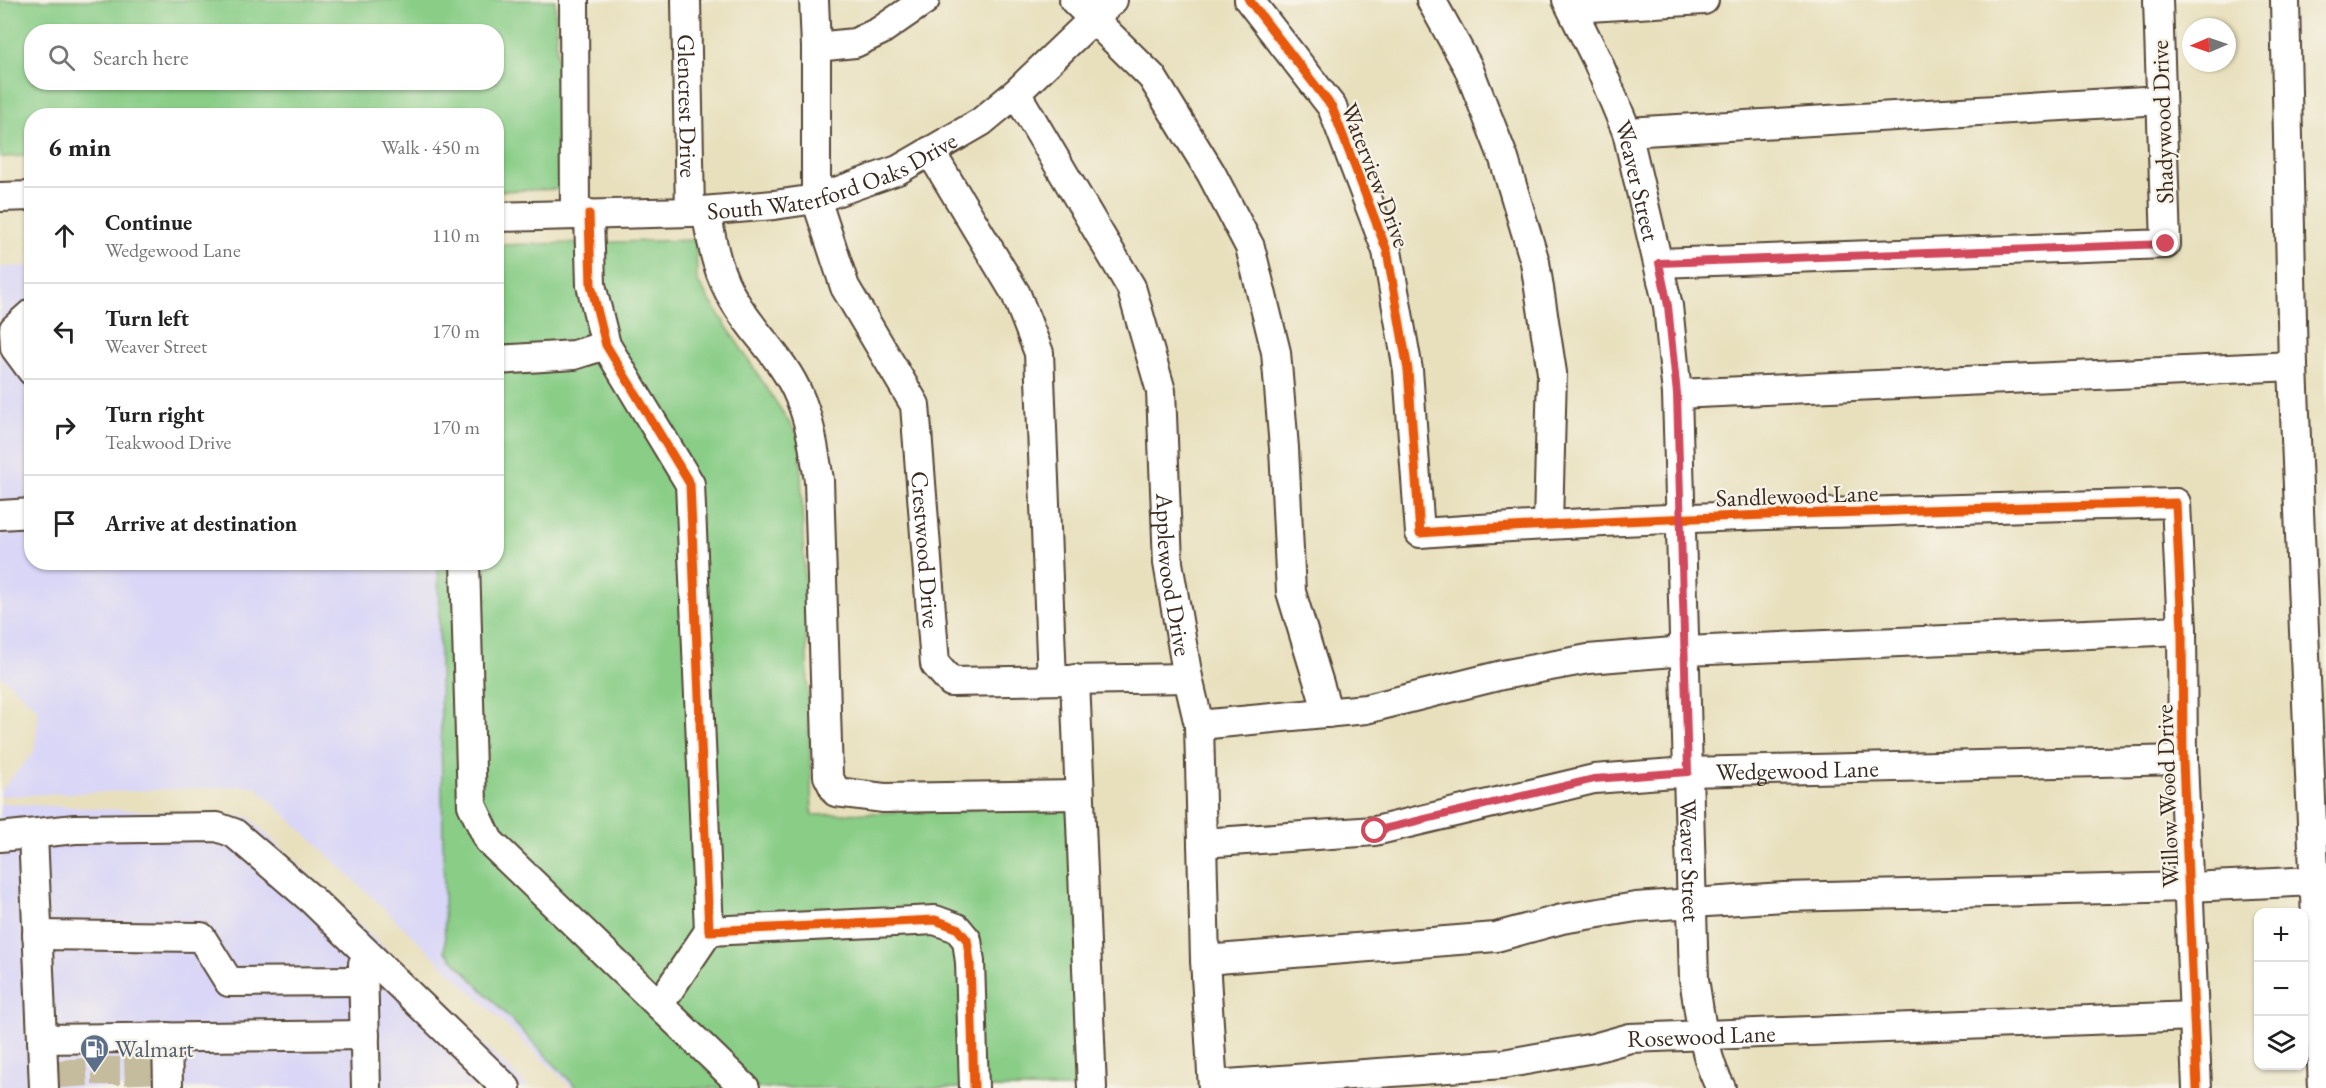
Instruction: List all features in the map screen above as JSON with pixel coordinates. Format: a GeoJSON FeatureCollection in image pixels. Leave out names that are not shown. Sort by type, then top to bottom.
{"type":"FeatureCollection","features":[{"type":"Feature","properties":{"kind":"street"},"geometry":{"type":"LineString","coordinates":[[574,0],[582,215],[591,285],[606,345],[690,484],[709,931],[658,1005]]}},
{"type":"Feature","properties":{"kind":"street","name":"Glencrest Drive"},"geometry":{"type":"LineString","coordinates":[[686,0],[698,212],[734,302],[799,394],[811,432],[819,480],[828,776],[836,792],[884,798],[1079,795]]}},
{"type":"Feature","properties":{"kind":"street","name":"Crestwood Drive"},"geometry":{"type":"LineString","coordinates":[[814,0],[816,199],[844,287],[915,405],[935,664],[951,681],[1188,678]]}},
{"type":"Feature","properties":{"kind":"street"},"geometry":{"type":"LineString","coordinates":[[816,47],[855,44],[880,32],[925,0]]}},
{"type":"Feature","properties":{"kind":"street","name":"South Waterford Oaks Drive"},"geometry":{"type":"LineString","coordinates":[[504,217],[698,212],[816,199],[898,170],[981,122],[1016,93],[1083,10],[1113,0]]}},
{"type":"Feature","properties":{"kind":"street","name":"Waterview Drive"},"geometry":{"type":"LineString","coordinates":[[1249,0],[1332,107],[1387,251],[1408,370],[1420,532]]}},
{"type":"Feature","properties":{"kind":"street"},"geometry":{"type":"LineString","coordinates":[[1431,0],[1468,67],[1504,159],[1536,262],[1552,373],[1548,524]]}},
{"type":"Feature","properties":{"kind":"street"},"geometry":{"type":"LineString","coordinates":[[1569,4],[1704,0]]}},
{"type":"Feature","properties":{"kind":"street","name":"Shadywood Drive"},"geometry":{"type":"LineString","coordinates":[[1659,263],[2166,244],[2158,0]]}},
{"type":"Feature","properties":{"kind":"street"},"geometry":{"type":"LineString","coordinates":[[2285,0],[2293,366],[2323,1088]]}},
{"type":"Feature","properties":{"kind":"street","name":"Weaver Street"},"geometry":{"type":"LineString","coordinates":[[1569,4],[1597,60],[1628,132],[1668,306],[1677,394],[1694,979],[1704,1036],[1716,1079],[1721,1088]]}},
{"type":"Feature","properties":{"kind":"street"},"geometry":{"type":"LineString","coordinates":[[1083,10],[1152,77],[1211,173],[1250,247],[1276,352],[1284,448],[1291,592],[1328,713]]}},
{"type":"Feature","properties":{"kind":"street","name":"Applewood Drive"},"geometry":{"type":"LineString","coordinates":[[1016,93],[1131,287],[1161,391],[1168,563],[1188,678],[1199,725],[1205,960],[1213,1086]]}},
{"type":"Feature","properties":{"kind":"street"},"geometry":{"type":"LineString","coordinates":[[1628,132],[2161,100]]}},
{"type":"Feature","properties":{"kind":"street"},"geometry":{"type":"LineString","coordinates":[[930,151],[1016,294],[1040,353],[1063,680],[1079,795],[1092,1088]]}},
{"type":"Feature","properties":{"kind":"street"},"geometry":{"type":"LineString","coordinates":[[0,197],[24,196]]}},
{"type":"Feature","properties":{"kind":"street"},"geometry":{"type":"LineString","coordinates":[[24,320],[14,329],[15,348],[24,360]]}},
{"type":"Feature","properties":{"kind":"street"},"geometry":{"type":"LineString","coordinates":[[504,359],[574,355],[606,345]]}},
{"type":"Feature","properties":{"kind":"street"},"geometry":{"type":"LineString","coordinates":[[1677,394],[2293,366]]}},
{"type":"Feature","properties":{"kind":"street","name":"Sandlewood Lane"},"geometry":{"type":"LineString","coordinates":[[1420,532],[1680,518],[2176,502]]}},
{"type":"Feature","properties":{"kind":"street","name":"Willow Wood Drive"},"geometry":{"type":"LineString","coordinates":[[2176,502],[2182,630],[2183,760],[2196,1088]]}},
{"type":"Feature","properties":{"kind":"street"},"geometry":{"type":"LineString","coordinates":[[0,515],[24,514]]}},
{"type":"Feature","properties":{"kind":"street"},"geometry":{"type":"LineString","coordinates":[[465,570],[472,805],[489,841],[745,1088]]}},
{"type":"Feature","properties":{"kind":"street"},"geometry":{"type":"LineString","coordinates":[[1199,725],[1366,709],[1502,675],[1588,659],[1684,651],[2182,630]]}},
{"type":"Feature","properties":{"kind":"street","name":"Wedgewood Lane"},"geometry":{"type":"LineString","coordinates":[[1202,843],[1375,831],[1594,779],[1688,772],[2183,760]]}},
{"type":"Feature","properties":{"kind":"street"},"geometry":{"type":"LineString","coordinates":[[0,837],[75,829],[217,827],[234,833],[311,899],[506,1088]]}},
{"type":"Feature","properties":{"kind":"street"},"geometry":{"type":"LineString","coordinates":[[33,834],[44,1088]]}},
{"type":"Feature","properties":{"kind":"street"},"geometry":{"type":"LineString","coordinates":[[1205,960],[1496,938],[1562,920],[1636,907],[1692,903],[1784,897],[2189,888],[2314,881]]}},
{"type":"Feature","properties":{"kind":"street"},"geometry":{"type":"LineString","coordinates":[[709,931],[935,920],[957,928],[967,940],[970,962],[974,1088]]}},
{"type":"Feature","properties":{"kind":"street"},"geometry":{"type":"LineString","coordinates":[[37,935],[201,936],[229,982],[363,981]]}},
{"type":"Feature","properties":{"kind":"street"},"geometry":{"type":"LineString","coordinates":[[362,949],[366,1088]]}},
{"type":"Feature","properties":{"kind":"street","name":"Rosewood Lane"},"geometry":{"type":"LineString","coordinates":[[1213,1086],[1503,1064],[1594,1048],[1630,1038],[2194,1016]]}},
{"type":"Feature","properties":{"kind":"street"},"geometry":{"type":"LineString","coordinates":[[42,1039],[72,1048],[105,1048],[138,1047],[167,1037],[364,1035]]}},
{"type":"Feature","properties":{"kind":"street"},"geometry":{"type":"LineString","coordinates":[[167,1037],[168,1088]]}},
{"type":"Feature","properties":{"kind":"shaded area"},"geometry":{"type":"Polygon","coordinates":[[[24,266],[24,570],[438,570],[445,951],[577,1088],[572,1088],[255,786],[0,796],[0,791],[34,752],[39,710],[0,675],[0,267],[24,266]]]}},
{"type":"Feature","properties":{"kind":"shaded area"},"geometry":{"type":"Polygon","coordinates":[[[0,803],[249,817],[529,1088],[0,1088],[0,803]]]}},
{"type":"Feature","properties":{"kind":"green space"},"geometry":{"type":"Polygon","coordinates":[[[0,0],[555,0],[561,189],[504,191],[504,108],[24,108],[24,156],[0,157],[0,0]]]}},
{"type":"Feature","properties":{"kind":"green space"},"geometry":{"type":"Polygon","coordinates":[[[696,240],[697,281],[800,439],[812,815],[1072,806],[1085,1088],[577,1088],[445,951],[438,570],[504,570],[504,245],[696,240]]]}},
{"type":"Feature","properties":{"kind":"tunnel"},"geometry":{"type":"LineString","coordinates":[[138,1056],[139,1088]]}},
{"type":"Feature","properties":{"kind":"tunnel"},"geometry":{"type":"LineString","coordinates":[[106,1057],[106,1088]]}},
{"type":"Feature","properties":{"kind":"tunnel"},"geometry":{"type":"LineString","coordinates":[[72,1059],[74,1088]]}},
{"type":"Feature","properties":{"kind":"cycle path"},"geometry":{"type":"LineString","coordinates":[[1249,0],[1332,107],[1387,251],[1408,370],[1420,533],[1704,517],[2176,503],[2182,630],[2183,760],[2197,1088]]}},
{"type":"Feature","properties":{"kind":"cycle path"},"geometry":{"type":"LineString","coordinates":[[589,214],[591,285],[606,345],[690,484],[709,931],[935,920],[957,928],[967,940],[970,962],[974,1088]]}},
{"type":"Feature","properties":{"kind":"place","name":"Walmart"},"geometry":{"type":"Point","coordinates":[94,1074]}},
{"type":"Feature","properties":{"kind":"route"},"geometry":{"type":"LineString","coordinates":[[1375,831],[1594,779],[1688,772],[1677,394],[1668,306],[1659,263],[2166,244]]}}]}
